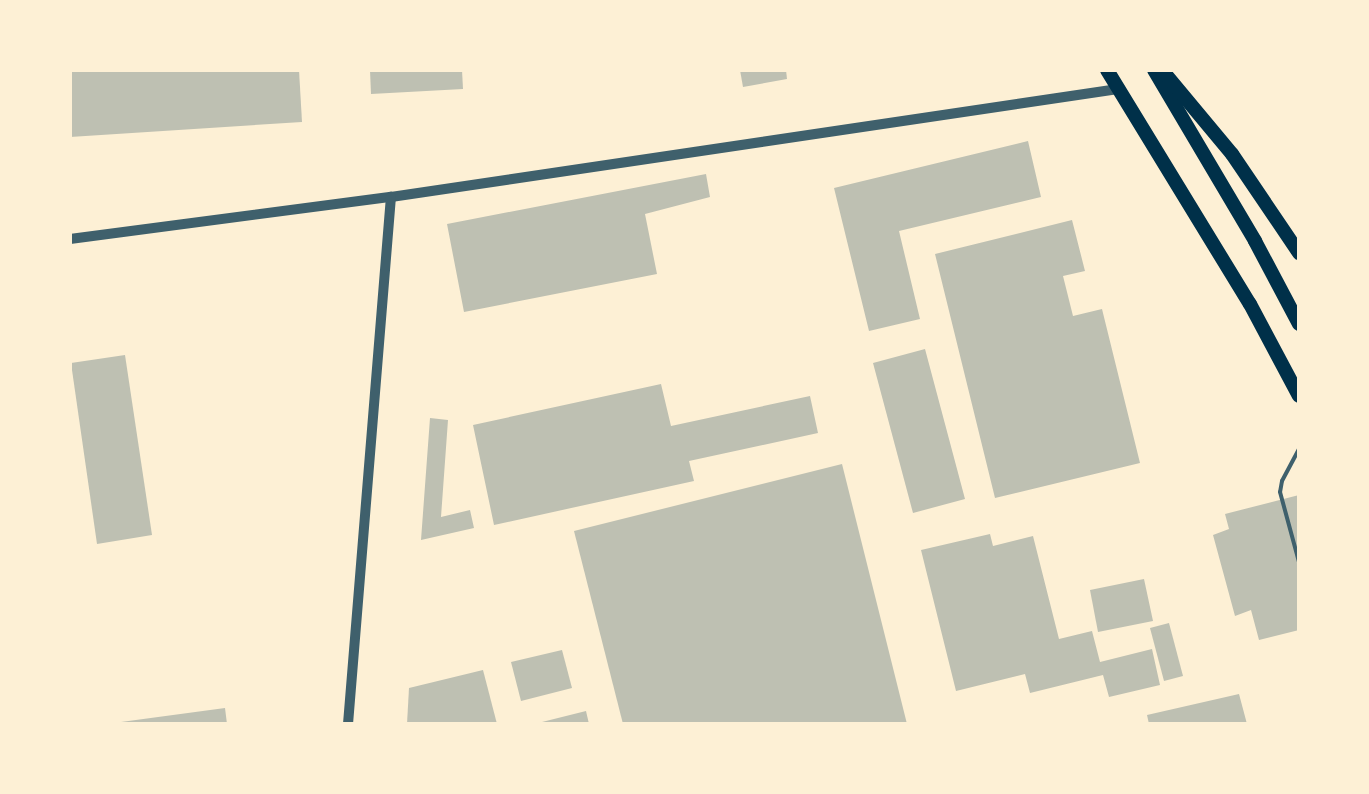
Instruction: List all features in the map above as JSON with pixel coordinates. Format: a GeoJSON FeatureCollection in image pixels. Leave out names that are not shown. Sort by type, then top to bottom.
{"type":"FeatureCollection","features":[{"type":"Feature","properties":{"kind":"highway"},"geometry":{"type":"LineString","coordinates":[[1107,70],[1250,304],[1299,396]]}},
{"type":"Feature","properties":{"kind":"highway"},"geometry":{"type":"LineString","coordinates":[[1154,70],[1255,241],[1299,324]]}},
{"type":"Feature","properties":{"kind":"highway"},"geometry":{"type":"LineString","coordinates":[[1162,70],[1232,154],[1299,253]]}},
{"type":"Feature","properties":{"kind":"street"},"geometry":{"type":"LineString","coordinates":[[70,239],[391,197],[1118,89]]}},
{"type":"Feature","properties":{"kind":"street"},"geometry":{"type":"LineString","coordinates":[[348,724],[391,197]]}},
{"type":"Feature","properties":{"kind":"lane"},"geometry":{"type":"LineString","coordinates":[[1299,449],[1282,481],[1280,492],[1299,562]]}},
{"type":"Feature","properties":{"kind":"building"},"geometry":{"type":"Polygon","coordinates":[[[70,70],[299,70],[302,122],[70,137],[70,70]]]}},
{"type":"Feature","properties":{"kind":"building"},"geometry":{"type":"Polygon","coordinates":[[[370,70],[462,70],[463,89],[371,94],[370,70]]]}},
{"type":"Feature","properties":{"kind":"building"},"geometry":{"type":"Polygon","coordinates":[[[740,70],[786,70],[787,79],[743,87],[740,70]]]}},
{"type":"Feature","properties":{"kind":"building"},"geometry":{"type":"Polygon","coordinates":[[[1028,141],[1041,197],[899,231],[920,319],[869,331],[834,188],[1028,141]]]}},
{"type":"Feature","properties":{"kind":"building"},"geometry":{"type":"Polygon","coordinates":[[[706,174],[710,197],[645,214],[657,274],[464,312],[447,224],[706,174]]]}},
{"type":"Feature","properties":{"kind":"building"},"geometry":{"type":"Polygon","coordinates":[[[1072,220],[1085,271],[1063,276],[1073,316],[1102,309],[1140,463],[995,498],[935,254],[1072,220]]]}},
{"type":"Feature","properties":{"kind":"building"},"geometry":{"type":"Polygon","coordinates":[[[925,349],[965,499],[913,513],[873,363],[925,349]]]}},
{"type":"Feature","properties":{"kind":"building"},"geometry":{"type":"Polygon","coordinates":[[[125,355],[152,535],[97,544],[71,363],[125,355]]]}},
{"type":"Feature","properties":{"kind":"building"},"geometry":{"type":"Polygon","coordinates":[[[661,384],[671,426],[810,396],[818,433],[689,461],[694,481],[494,525],[473,425],[661,384]]]}},
{"type":"Feature","properties":{"kind":"building"},"geometry":{"type":"Polygon","coordinates":[[[430,418],[448,420],[441,517],[470,510],[474,528],[421,540],[430,418]]]}},
{"type":"Feature","properties":{"kind":"building"},"geometry":{"type":"Polygon","coordinates":[[[842,464],[907,724],[623,724],[574,531],[842,464]]]}},
{"type":"Feature","properties":{"kind":"building"},"geometry":{"type":"Polygon","coordinates":[[[1299,495],[1299,630],[1259,640],[1251,610],[1235,616],[1213,535],[1229,529],[1225,514],[1299,495]]]}},
{"type":"Feature","properties":{"kind":"building"},"geometry":{"type":"Polygon","coordinates":[[[990,534],[993,546],[1033,536],[1059,639],[1092,631],[1100,662],[1152,649],[1160,685],[1109,697],[1103,675],[1030,693],[1025,674],[956,691],[921,550],[990,534]]]}},
{"type":"Feature","properties":{"kind":"building"},"geometry":{"type":"Polygon","coordinates":[[[1144,579],[1153,621],[1098,632],[1090,590],[1144,579]]]}},
{"type":"Feature","properties":{"kind":"building"},"geometry":{"type":"Polygon","coordinates":[[[1169,623],[1183,676],[1164,681],[1150,628],[1169,623]]]}},
{"type":"Feature","properties":{"kind":"building"},"geometry":{"type":"Polygon","coordinates":[[[562,650],[572,688],[521,701],[511,662],[562,650]]]}},
{"type":"Feature","properties":{"kind":"building"},"geometry":{"type":"Polygon","coordinates":[[[483,670],[497,724],[407,724],[409,688],[483,670]]]}},
{"type":"Feature","properties":{"kind":"building"},"geometry":{"type":"Polygon","coordinates":[[[1239,694],[1247,724],[1149,724],[1147,715],[1239,694]]]}},
{"type":"Feature","properties":{"kind":"building"},"geometry":{"type":"Polygon","coordinates":[[[225,708],[227,724],[121,724],[121,722],[225,708]]]}},
{"type":"Feature","properties":{"kind":"building"},"geometry":{"type":"Polygon","coordinates":[[[586,711],[589,724],[538,724],[538,723],[586,711]]]}}]}
